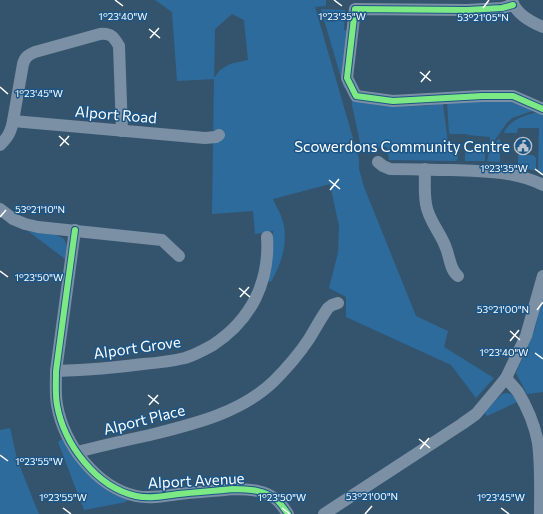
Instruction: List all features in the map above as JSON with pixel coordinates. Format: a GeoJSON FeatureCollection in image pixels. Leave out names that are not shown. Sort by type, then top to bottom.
{"type":"FeatureCollection","features":[{"type":"Feature","properties":{"kind":"street"},"geometry":{"type":"LineString","coordinates":[[543,27],[519,12],[513,3],[502,8],[467,10],[355,10],[347,78],[356,96],[393,100],[513,96],[543,109]]}},
{"type":"Feature","properties":{"kind":"street"},"geometry":{"type":"LineString","coordinates":[[0,145],[7,138],[11,130],[23,64],[28,55],[106,33],[115,39],[119,46],[122,131]]}},
{"type":"Feature","properties":{"kind":"street","name":"Alport Road"},"geometry":{"type":"LineString","coordinates":[[13,121],[206,138],[216,137],[219,135]]}},
{"type":"Feature","properties":{"kind":"street"},"geometry":{"type":"LineString","coordinates":[[378,162],[390,169],[425,169],[502,173],[527,178],[543,185]]}},
{"type":"Feature","properties":{"kind":"street"},"geometry":{"type":"LineString","coordinates":[[425,169],[426,204],[429,214],[446,246],[454,273],[458,276]]}},
{"type":"Feature","properties":{"kind":"street"},"geometry":{"type":"LineString","coordinates":[[0,209],[13,219],[38,227],[162,240],[180,256]]}},
{"type":"Feature","properties":{"kind":"street","name":"Alport Avenue"},"geometry":{"type":"LineString","coordinates":[[75,230],[56,371],[56,404],[68,437],[77,452],[92,470],[103,480],[124,492],[137,496],[151,497],[247,489],[258,491],[269,496],[278,502],[288,514]]}},
{"type":"Feature","properties":{"kind":"street","name":"Alport Grove"},"geometry":{"type":"LineString","coordinates":[[56,371],[120,367],[184,358],[214,344],[239,324],[248,313],[262,285],[266,269],[268,245],[267,237]]}},
{"type":"Feature","properties":{"kind":"street"},"geometry":{"type":"LineString","coordinates":[[324,514],[476,414],[506,378],[526,336],[543,276]]}},
{"type":"Feature","properties":{"kind":"street","name":"Alport Place"},"geometry":{"type":"LineString","coordinates":[[77,452],[183,427],[209,419],[231,410],[254,397],[273,382],[290,365],[328,308],[338,303]]}},
{"type":"Feature","properties":{"kind":"street"},"geometry":{"type":"LineString","coordinates":[[506,378],[517,392],[525,407],[538,443],[540,514]]}},
{"type":"Feature","properties":{"kind":"shaded area"},"geometry":{"type":"Polygon","coordinates":[[[155,0],[326,0],[326,6],[315,7],[359,159],[359,169],[364,187],[416,316],[448,331],[444,347],[494,378],[476,398],[451,365],[346,317],[346,297],[329,288],[338,253],[339,226],[330,184],[273,199],[284,225],[285,242],[284,250],[271,282],[267,280],[273,252],[273,231],[255,234],[253,211],[212,214],[214,79],[177,81],[172,12],[155,0]],[[232,14],[215,29],[214,78],[220,70],[230,64],[248,60],[244,20],[232,14]]]}},
{"type":"Feature","properties":{"kind":"shaded area"},"geometry":{"type":"Polygon","coordinates":[[[321,9],[345,10],[344,30],[349,31],[346,88],[344,88],[321,9]]]}},
{"type":"Feature","properties":{"kind":"shaded area"},"geometry":{"type":"Polygon","coordinates":[[[351,93],[425,106],[442,102],[449,151],[458,151],[458,158],[456,161],[389,160],[387,147],[361,147],[352,105],[351,93]]]}},
{"type":"Feature","properties":{"kind":"shaded area"},"geometry":{"type":"Polygon","coordinates":[[[513,98],[538,109],[512,118],[490,147],[490,137],[449,133],[447,102],[513,98]]]}},
{"type":"Feature","properties":{"kind":"shaded area"},"geometry":{"type":"Polygon","coordinates":[[[543,111],[543,175],[538,173],[539,128],[518,128],[517,133],[504,133],[510,124],[520,118],[543,111]]]}},
{"type":"Feature","properties":{"kind":"shaded area"},"geometry":{"type":"Polygon","coordinates":[[[498,139],[500,139],[500,162],[487,161],[489,153],[498,139]]]}},
{"type":"Feature","properties":{"kind":"shaded area"},"geometry":{"type":"Polygon","coordinates":[[[466,150],[485,151],[485,161],[465,161],[466,150]]]}},
{"type":"Feature","properties":{"kind":"shaded area"},"geometry":{"type":"Polygon","coordinates":[[[518,155],[533,155],[536,158],[536,171],[518,166],[518,155]]]}},
{"type":"Feature","properties":{"kind":"shaded area"},"geometry":{"type":"Polygon","coordinates":[[[28,231],[54,234],[64,239],[67,246],[65,259],[28,231]]]}},
{"type":"Feature","properties":{"kind":"shaded area"},"geometry":{"type":"Polygon","coordinates":[[[543,296],[543,392],[527,394],[516,373],[535,329],[543,296]]]}},
{"type":"Feature","properties":{"kind":"shaded area"},"geometry":{"type":"Polygon","coordinates":[[[507,393],[513,395],[517,402],[487,416],[484,412],[502,394],[507,393]]]}},
{"type":"Feature","properties":{"kind":"shaded area"},"geometry":{"type":"Polygon","coordinates":[[[10,428],[17,459],[39,514],[0,514],[0,430],[10,428]]]}},
{"type":"Feature","properties":{"kind":"shaded area"},"geometry":{"type":"Polygon","coordinates":[[[62,439],[78,463],[89,475],[128,499],[126,502],[84,510],[58,442],[62,439]]]}},
{"type":"Feature","properties":{"kind":"cycle path"},"geometry":{"type":"LineString","coordinates":[[513,5],[502,8],[467,10],[355,9],[347,78],[356,96],[393,101],[482,96],[513,96],[543,109]]}},
{"type":"Feature","properties":{"kind":"cycle path"},"geometry":{"type":"LineString","coordinates":[[75,230],[56,371],[56,392],[57,405],[61,420],[75,449],[84,462],[95,474],[108,483],[121,491],[136,496],[152,497],[233,489],[251,490],[263,492],[273,497],[288,514]]}},
{"type":"Feature","properties":{"kind":"place","name":"Scowerdons Community Centre"},"geometry":{"type":"Point","coordinates":[523,146]}}]}
